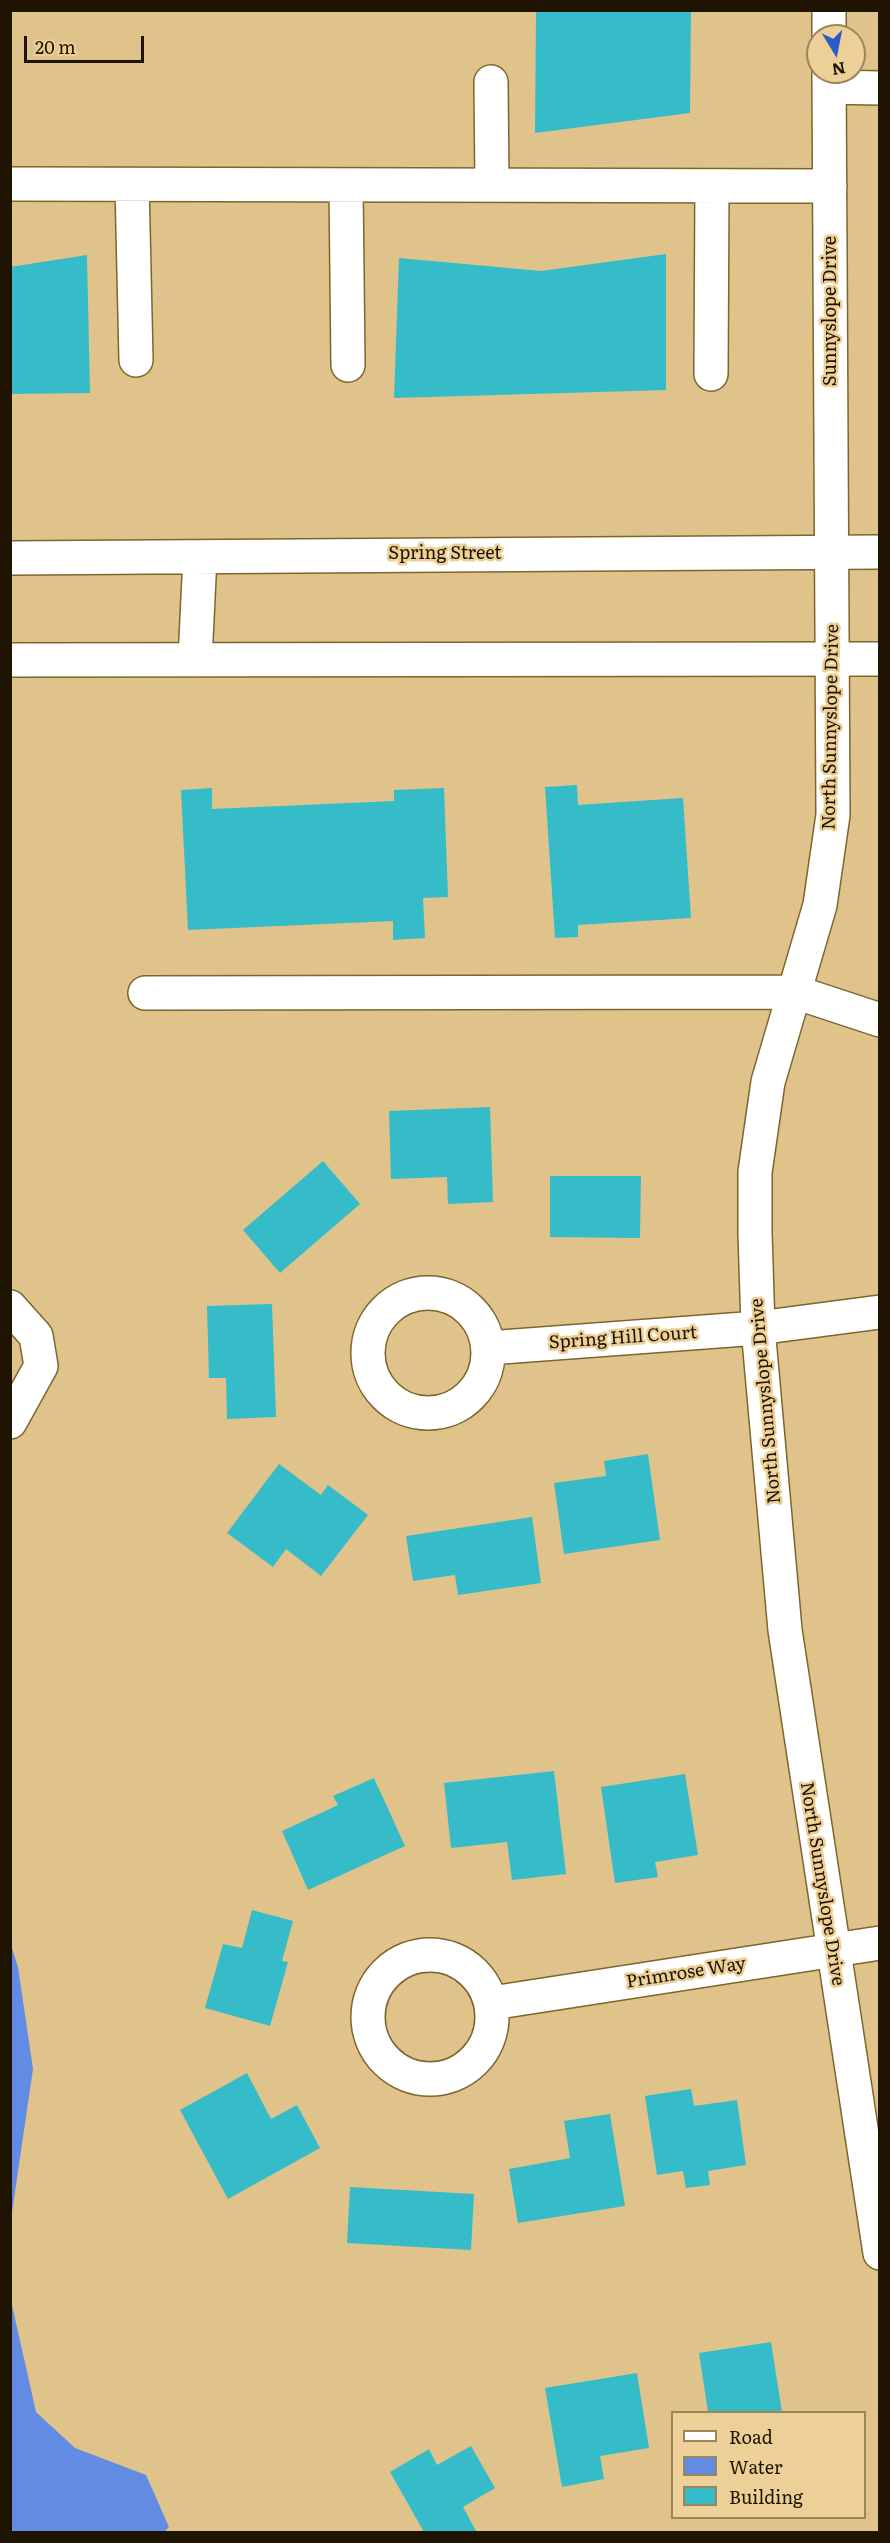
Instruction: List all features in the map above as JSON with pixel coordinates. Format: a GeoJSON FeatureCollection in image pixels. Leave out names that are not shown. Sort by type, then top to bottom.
{"type":"FeatureCollection","features":[{"type":"Feature","properties":{"kind":"street"},"geometry":{"type":"LineString","coordinates":[[491,82],[492,185]]}},
{"type":"Feature","properties":{"kind":"street","name":"Sunnyslope Drive"},"geometry":{"type":"LineString","coordinates":[[829,84],[832,551]]}},
{"type":"Feature","properties":{"kind":"street"},"geometry":{"type":"LineString","coordinates":[[854,84],[879,88]]}},
{"type":"Feature","properties":{"kind":"street"},"geometry":{"type":"LineString","coordinates":[[10,184],[830,186]]}},
{"type":"Feature","properties":{"kind":"street"},"geometry":{"type":"LineString","coordinates":[[132,184],[136,360]]}},
{"type":"Feature","properties":{"kind":"street"},"geometry":{"type":"LineString","coordinates":[[346,185],[348,365]]}},
{"type":"Feature","properties":{"kind":"street"},"geometry":{"type":"LineString","coordinates":[[711,374],[712,186]]}},
{"type":"Feature","properties":{"kind":"street","name":"North Sunnyslope Drive"},"geometry":{"type":"LineString","coordinates":[[832,551],[833,815],[820,905],[768,1083],[755,1172],[758,1328],[784,1630],[879,2253]]}},
{"type":"Feature","properties":{"kind":"street","name":"Spring Street"},"geometry":{"type":"LineString","coordinates":[[10,558],[879,552]]}},
{"type":"Feature","properties":{"kind":"street"},"geometry":{"type":"LineString","coordinates":[[195,660],[200,556]]}},
{"type":"Feature","properties":{"kind":"street"},"geometry":{"type":"LineString","coordinates":[[10,660],[879,659]]}},
{"type":"Feature","properties":{"kind":"street"},"geometry":{"type":"LineString","coordinates":[[145,993],[795,992],[879,1020]]}},
{"type":"Feature","properties":{"kind":"street"},"geometry":{"type":"LineString","coordinates":[[10,1307],[36,1336],[41,1366],[10,1422]]}},
{"type":"Feature","properties":{"kind":"street","name":"Spring Hill Court"},"geometry":{"type":"LineString","coordinates":[[488,1348],[758,1328],[879,1312]]}},
{"type":"Feature","properties":{"kind":"street","name":"Primrose Way"},"geometry":{"type":"LineString","coordinates":[[492,2003],[879,1943]]}},
{"type":"Feature","properties":{"kind":"water"},"geometry":{"type":"Polygon","coordinates":[[[11,1945],[18,1967],[33,2069],[11,2219],[11,1945]]]}},
{"type":"Feature","properties":{"kind":"water"},"geometry":{"type":"Polygon","coordinates":[[[10,2296],[36,2412],[75,2448],[146,2475],[169,2527],[164,2532],[11,2532],[10,2296]]]}},
{"type":"Feature","properties":{"kind":"building"},"geometry":{"type":"Polygon","coordinates":[[[536,10],[691,10],[690,113],[535,133],[536,10]]]}},
{"type":"Feature","properties":{"kind":"building"},"geometry":{"type":"Polygon","coordinates":[[[666,254],[666,390],[394,398],[399,258],[541,271],[666,254]]]}},
{"type":"Feature","properties":{"kind":"building"},"geometry":{"type":"Polygon","coordinates":[[[87,255],[90,393],[10,394],[10,267],[87,255]]]}},
{"type":"Feature","properties":{"kind":"building"},"geometry":{"type":"Polygon","coordinates":[[[577,785],[578,805],[683,798],[691,918],[578,925],[578,937],[555,938],[545,787],[577,785]]]}},
{"type":"Feature","properties":{"kind":"building"},"geometry":{"type":"Polygon","coordinates":[[[212,788],[212,809],[394,801],[394,790],[444,788],[448,897],[423,898],[425,938],[393,940],[393,921],[188,930],[181,790],[212,788]]]}},
{"type":"Feature","properties":{"kind":"building"},"geometry":{"type":"Polygon","coordinates":[[[490,1107],[493,1202],[448,1204],[447,1177],[391,1179],[389,1111],[490,1107]]]}},
{"type":"Feature","properties":{"kind":"building"},"geometry":{"type":"Polygon","coordinates":[[[323,1161],[360,1204],[280,1273],[243,1230],[323,1161]]]}},
{"type":"Feature","properties":{"kind":"building"},"geometry":{"type":"Polygon","coordinates":[[[550,1176],[641,1176],[640,1238],[550,1237],[550,1176]]]}},
{"type":"Feature","properties":{"kind":"building"},"geometry":{"type":"Polygon","coordinates":[[[272,1304],[276,1417],[227,1419],[226,1378],[209,1378],[207,1306],[272,1304]]]}},
{"type":"Feature","properties":{"kind":"building"},"geometry":{"type":"Polygon","coordinates":[[[648,1454],[660,1540],[564,1554],[554,1483],[606,1476],[604,1461],[648,1454]]]}},
{"type":"Feature","properties":{"kind":"building"},"geometry":{"type":"Polygon","coordinates":[[[279,1464],[321,1495],[328,1485],[368,1515],[321,1576],[286,1549],[273,1567],[227,1533],[279,1464]]]}},
{"type":"Feature","properties":{"kind":"building"},"geometry":{"type":"Polygon","coordinates":[[[532,1517],[541,1583],[458,1595],[455,1575],[413,1581],[406,1536],[532,1517]]]}},
{"type":"Feature","properties":{"kind":"building"},"geometry":{"type":"Polygon","coordinates":[[[554,1771],[566,1874],[512,1880],[507,1842],[451,1848],[444,1783],[554,1771]]]}},
{"type":"Feature","properties":{"kind":"building"},"geometry":{"type":"Polygon","coordinates":[[[685,1774],[698,1855],[655,1862],[658,1877],[615,1883],[601,1787],[685,1774]]]}},
{"type":"Feature","properties":{"kind":"building"},"geometry":{"type":"Polygon","coordinates":[[[374,1778],[405,1846],[308,1890],[282,1831],[338,1805],[333,1796],[374,1778]]]}},
{"type":"Feature","properties":{"kind":"building"},"geometry":{"type":"Polygon","coordinates":[[[252,1910],[293,1921],[282,1961],[288,1962],[270,2026],[205,2008],[223,1944],[242,1948],[252,1910]]]}},
{"type":"Feature","properties":{"kind":"building"},"geometry":{"type":"Polygon","coordinates":[[[247,2073],[271,2119],[297,2105],[320,2148],[228,2199],[180,2110],[247,2073]]]}},
{"type":"Feature","properties":{"kind":"building"},"geometry":{"type":"Polygon","coordinates":[[[691,2089],[694,2106],[737,2100],[746,2165],[708,2171],[710,2185],[686,2188],[683,2171],[657,2175],[645,2096],[691,2089]]]}},
{"type":"Feature","properties":{"kind":"building"},"geometry":{"type":"Polygon","coordinates":[[[610,2114],[625,2206],[518,2223],[509,2169],[570,2158],[564,2121],[610,2114]]]}},
{"type":"Feature","properties":{"kind":"building"},"geometry":{"type":"Polygon","coordinates":[[[350,2187],[474,2194],[471,2250],[347,2243],[350,2187]]]}},
{"type":"Feature","properties":{"kind":"building"},"geometry":{"type":"Polygon","coordinates":[[[771,2342],[782,2411],[708,2411],[699,2353],[771,2342]]]}},
{"type":"Feature","properties":{"kind":"building"},"geometry":{"type":"Polygon","coordinates":[[[637,2373],[649,2448],[600,2456],[604,2479],[562,2487],[545,2388],[637,2373]]]}},
{"type":"Feature","properties":{"kind":"building"},"geometry":{"type":"Polygon","coordinates":[[[471,2446],[495,2488],[463,2507],[476,2531],[424,2532],[390,2472],[429,2449],[437,2465],[471,2446]]]}}]}
